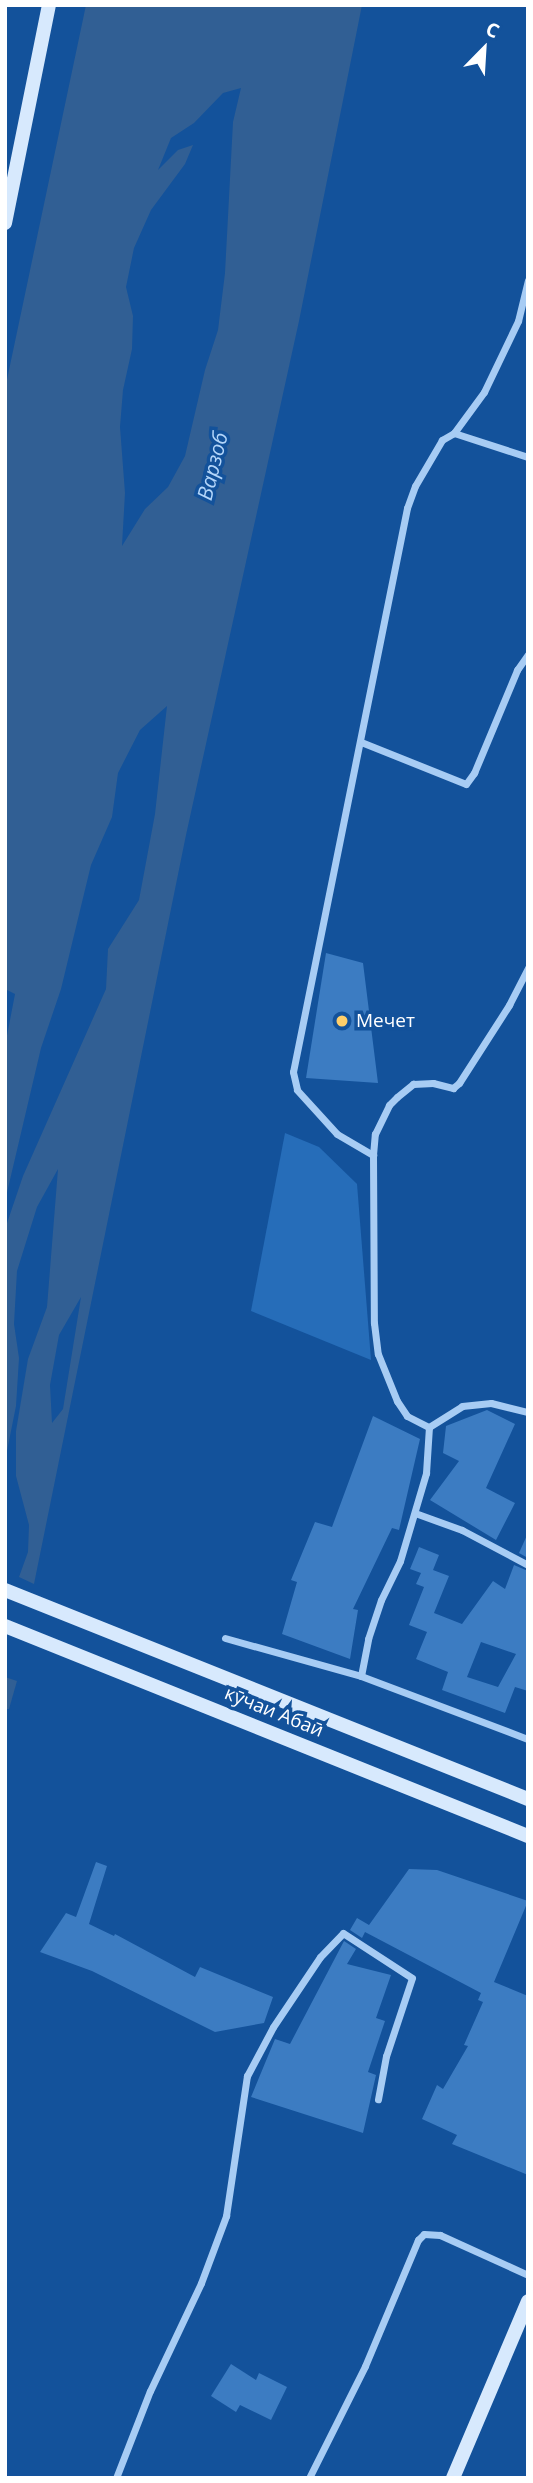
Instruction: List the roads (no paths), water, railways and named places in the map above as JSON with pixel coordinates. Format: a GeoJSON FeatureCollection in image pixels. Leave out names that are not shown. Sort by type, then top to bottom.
{"type":"FeatureCollection","features":[{"type":"Feature","properties":{"kind":"main road"},"geometry":{"type":"LineString","coordinates":[[5,223],[49,5]]}},
{"type":"Feature","properties":{"kind":"main road","name":"кӯчаи Абаӣ"},"geometry":{"type":"LineString","coordinates":[[5,1590],[528,1799]]}},
{"type":"Feature","properties":{"kind":"main road","name":"кӯчаи Абаӣ"},"geometry":{"type":"LineString","coordinates":[[5,1626],[127,1672],[528,1836]]}},
{"type":"Feature","properties":{"kind":"main road"},"geometry":{"type":"LineString","coordinates":[[453,2478],[528,2301]]}},
{"type":"Feature","properties":{"kind":"street"},"geometry":{"type":"LineString","coordinates":[[373,1155],[337,1134],[298,1090],[293,1072],[407,508],[415,486],[442,440],[454,433],[484,392],[518,321],[528,281]]}},
{"type":"Feature","properties":{"kind":"street"},"geometry":{"type":"LineString","coordinates":[[454,433],[528,457]]}},
{"type":"Feature","properties":{"kind":"street"},"geometry":{"type":"LineString","coordinates":[[361,742],[466,785],[474,773],[517,670],[528,654]]}},
{"type":"Feature","properties":{"kind":"street"},"geometry":{"type":"LineString","coordinates":[[429,1427],[407,1416],[397,1401],[378,1354],[372,1256],[375,1134],[389,1105],[413,1084],[433,1083],[453,1088],[459,1083],[509,1005],[528,968]]}},
{"type":"Feature","properties":{"kind":"street"},"geometry":{"type":"LineString","coordinates":[[429,1427],[462,1406],[491,1403],[528,1412]]}},
{"type":"Feature","properties":{"kind":"street"},"geometry":{"type":"LineString","coordinates":[[361,1676],[368,1639],[381,1600],[400,1561],[426,1473],[429,1427]]}},
{"type":"Feature","properties":{"kind":"street"},"geometry":{"type":"LineString","coordinates":[[415,1513],[462,1530],[528,1565]]}},
{"type":"Feature","properties":{"kind":"street"},"geometry":{"type":"LineString","coordinates":[[225,1638],[361,1676],[528,1739]]}},
{"type":"Feature","properties":{"kind":"street"},"geometry":{"type":"LineString","coordinates":[[116,2478],[150,2390],[201,2283],[226,2216],[247,2076],[273,2027],[312,1969],[343,1933],[412,1979],[386,2056],[377,2099]]}},
{"type":"Feature","properties":{"kind":"street"},"geometry":{"type":"LineString","coordinates":[[309,2478],[365,2366],[418,2240],[424,2234],[440,2235],[528,2275]]}},
{"type":"Feature","properties":{"kind":"water","name":"Варзоб"},"geometry":{"type":"Polygon","coordinates":[[[86,5],[362,5],[299,321],[186,835],[34,1584],[19,1577],[28,1552],[29,1525],[16,1476],[16,1431],[28,1359],[47,1307],[58,1169],[37,1207],[17,1271],[14,1324],[19,1358],[16,1406],[5,1461],[5,1229],[23,1176],[106,989],[108,949],[139,900],[155,814],[167,706],[140,730],[118,773],[112,817],[91,865],[61,989],[41,1048],[5,1201],[5,1046],[15,994],[5,989],[5,389],[86,5]],[[241,88],[223,93],[194,123],[171,138],[158,170],[178,150],[193,145],[185,164],[151,210],[134,248],[126,287],[133,316],[132,349],[123,390],[120,427],[125,493],[122,546],[145,509],[168,487],[185,456],[205,370],[218,330],[225,273],[233,122],[241,88]],[[81,1297],[59,1335],[50,1385],[52,1423],[63,1409],[81,1297]]]}},
{"type":"Feature","properties":{"kind":"water"},"geometry":{"type":"Polygon","coordinates":[[[5,1677],[17,1681],[9,1709],[5,1709],[5,1677]]]}},
{"type":"Feature","properties":{"kind":"place","name":"Мечет"},"geometry":{"type":"Point","coordinates":[342,1021]}}]}
